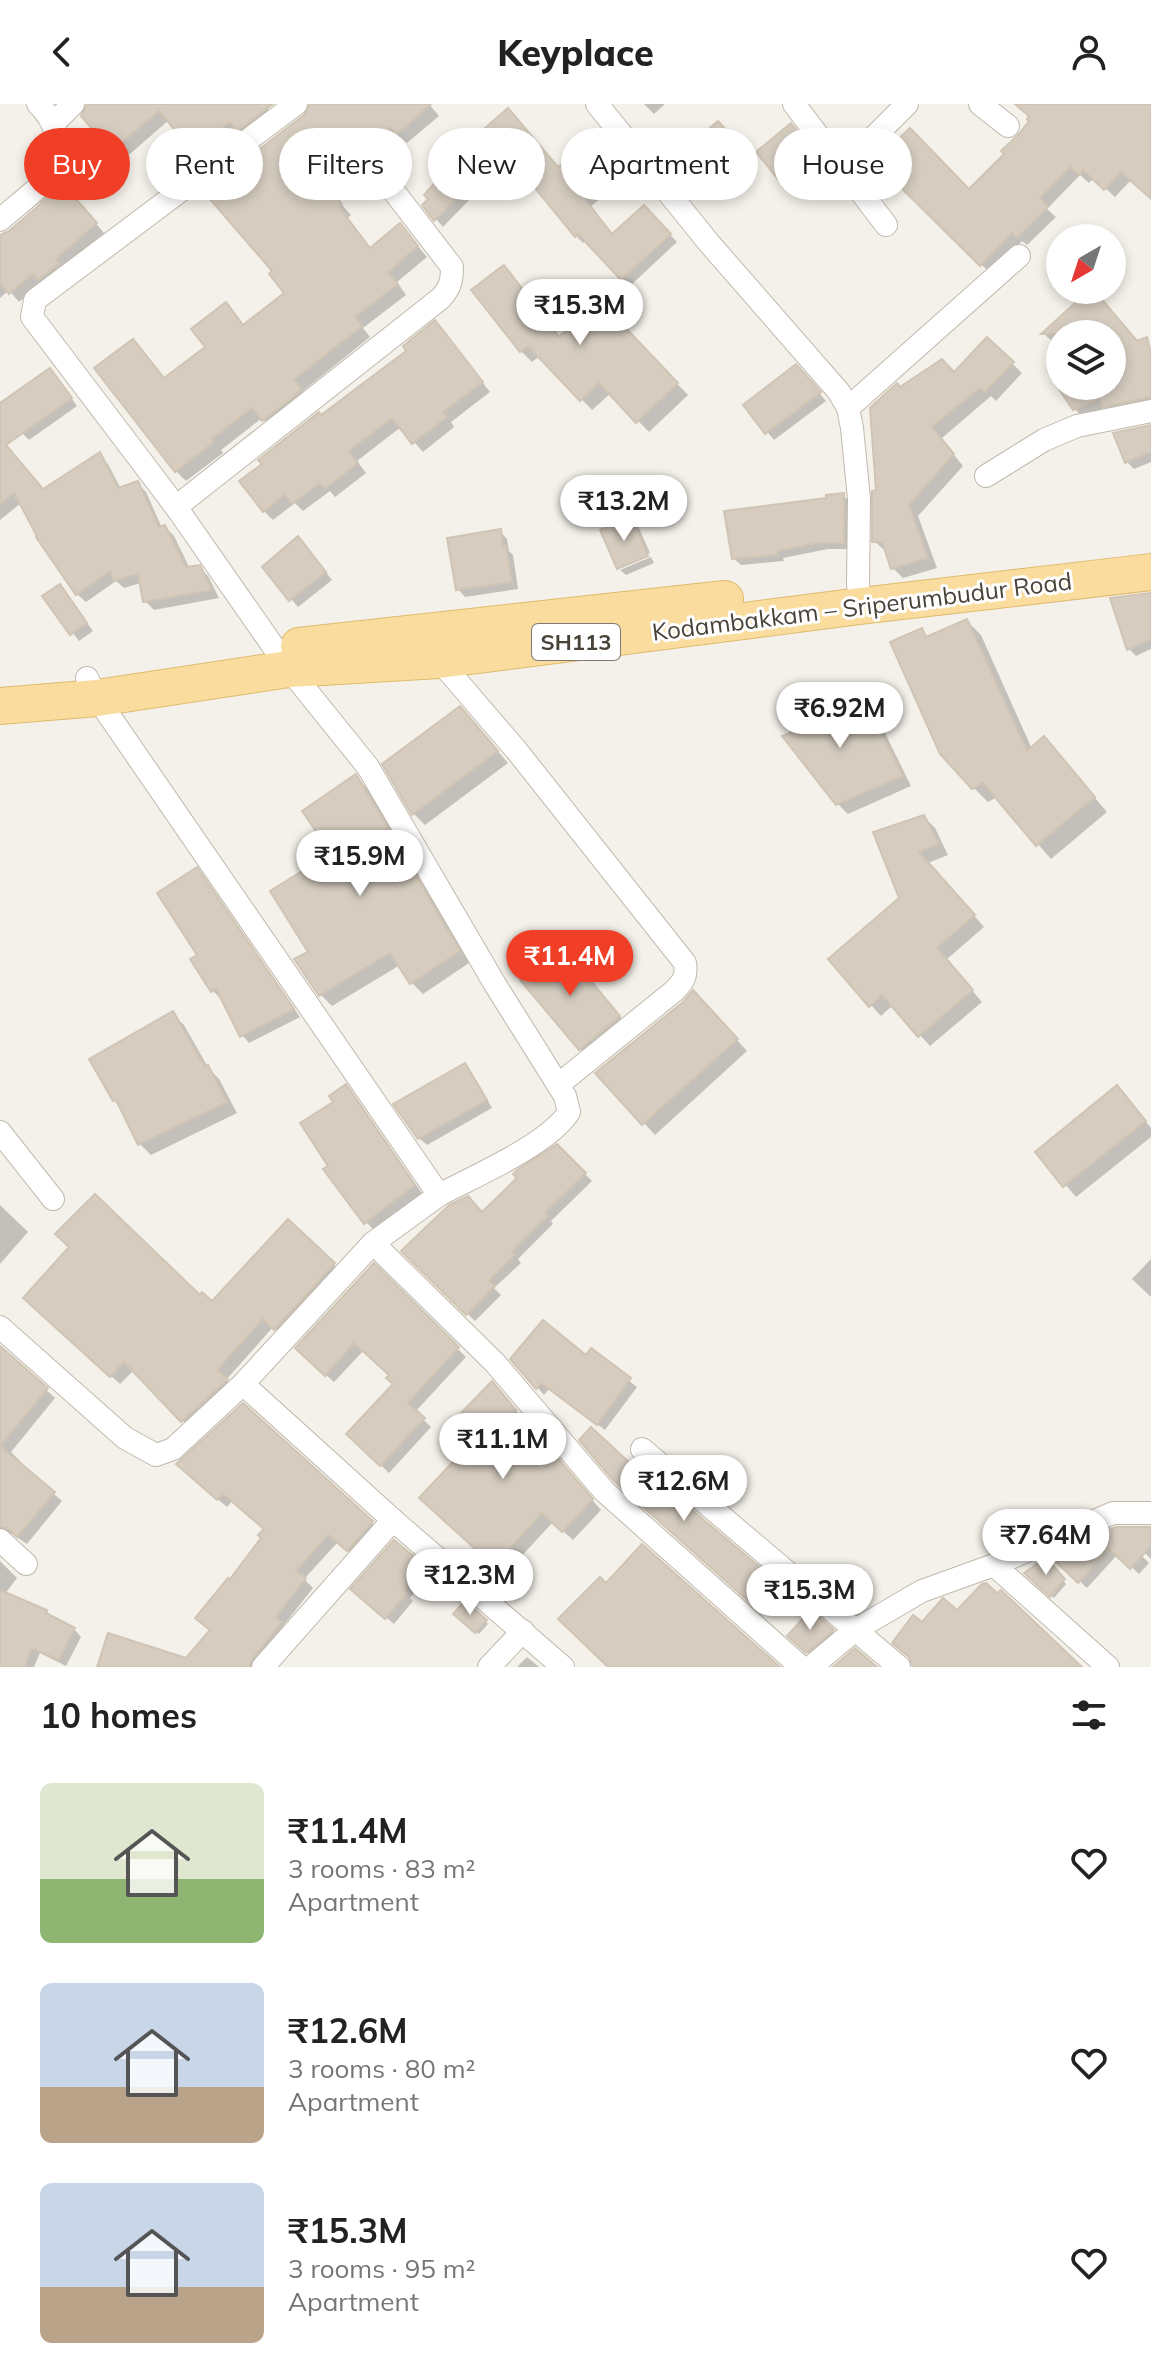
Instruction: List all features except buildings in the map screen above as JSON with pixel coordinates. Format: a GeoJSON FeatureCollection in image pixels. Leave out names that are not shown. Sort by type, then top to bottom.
{"type":"FeatureCollection","features":[{"type":"Feature","properties":{"kind":"main road","name":"Kodambakkam – Sriperumbudur Road"},"geometry":{"type":"LineString","coordinates":[[282,659],[439,660],[1151,553]]}},
{"type":"Feature","properties":{"kind":"main road","name":"Kodambakkam – Sriperumbudur Road"},"geometry":{"type":"LineString","coordinates":[[0,706],[92,688],[282,659],[859,595],[1151,572]]}},
{"type":"Feature","properties":{"kind":"main road","name":"Kodambakkam – Sriperumbudur Road"},"geometry":{"type":"LineString","coordinates":[[0,683],[92,688]]}},
{"type":"Feature","properties":{"kind":"street"},"geometry":{"type":"LineString","coordinates":[[0,220],[52,174],[57,160],[59,144],[53,124],[38,104]]}},
{"type":"Feature","properties":{"kind":"street"},"geometry":{"type":"LineString","coordinates":[[53,124],[73,104]]}},
{"type":"Feature","properties":{"kind":"street"},"geometry":{"type":"LineString","coordinates":[[0,1327],[125,1438],[156,1455],[173,1449],[243,1384],[373,1243],[439,1195],[547,1137],[569,1112],[565,1096],[496,986],[368,767],[282,659],[176,507],[32,317],[35,300],[296,104]]}},
{"type":"Feature","properties":{"kind":"street"},"geometry":{"type":"LineString","coordinates":[[597,104],[709,243],[839,392],[848,408],[859,499],[859,595]]}},
{"type":"Feature","properties":{"kind":"street"},"geometry":{"type":"LineString","coordinates":[[794,104],[812,128]]}},
{"type":"Feature","properties":{"kind":"street"},"geometry":{"type":"LineString","coordinates":[[883,128],[907,104]]}},
{"type":"Feature","properties":{"kind":"street"},"geometry":{"type":"LineString","coordinates":[[980,104],[1008,126]]}},
{"type":"Feature","properties":{"kind":"street"},"geometry":{"type":"LineString","coordinates":[[176,507],[449,290],[452,267],[401,200]]}},
{"type":"Feature","properties":{"kind":"street"},"geometry":{"type":"LineString","coordinates":[[867,200],[886,225]]}},
{"type":"Feature","properties":{"kind":"street"},"geometry":{"type":"LineString","coordinates":[[848,408],[1019,256]]}},
{"type":"Feature","properties":{"kind":"street"},"geometry":{"type":"LineString","coordinates":[[986,476],[1044,440],[1077,426],[1151,411]]}},
{"type":"Feature","properties":{"kind":"street"},"geometry":{"type":"LineString","coordinates":[[439,660],[517,751],[685,963],[683,983],[558,1085]]}},
{"type":"Feature","properties":{"kind":"street"},"geometry":{"type":"LineString","coordinates":[[92,688],[439,1195]]}},
{"type":"Feature","properties":{"kind":"street"},"geometry":{"type":"LineString","coordinates":[[0,1132],[53,1199]]}},
{"type":"Feature","properties":{"kind":"street"},"geometry":{"type":"LineString","coordinates":[[373,1243],[495,1363],[604,1491],[801,1667]]}},
{"type":"Feature","properties":{"kind":"street"},"geometry":{"type":"LineString","coordinates":[[243,1384],[393,1520],[563,1667]]}},
{"type":"Feature","properties":{"kind":"street"},"geometry":{"type":"LineString","coordinates":[[642,1449],[899,1667]]}},
{"type":"Feature","properties":{"kind":"street"},"geometry":{"type":"LineString","coordinates":[[811,1667],[855,1630],[922,1591],[994,1565],[1113,1513],[1151,1513]]}},
{"type":"Feature","properties":{"kind":"street"},"geometry":{"type":"LineString","coordinates":[[263,1667],[393,1520]]}},
{"type":"Feature","properties":{"kind":"street"},"geometry":{"type":"LineString","coordinates":[[0,1540],[26,1564]]}},
{"type":"Feature","properties":{"kind":"street"},"geometry":{"type":"LineString","coordinates":[[994,1565],[1108,1667]]}},
{"type":"Feature","properties":{"kind":"street"},"geometry":{"type":"LineString","coordinates":[[489,1667],[523,1631]]}}]}
